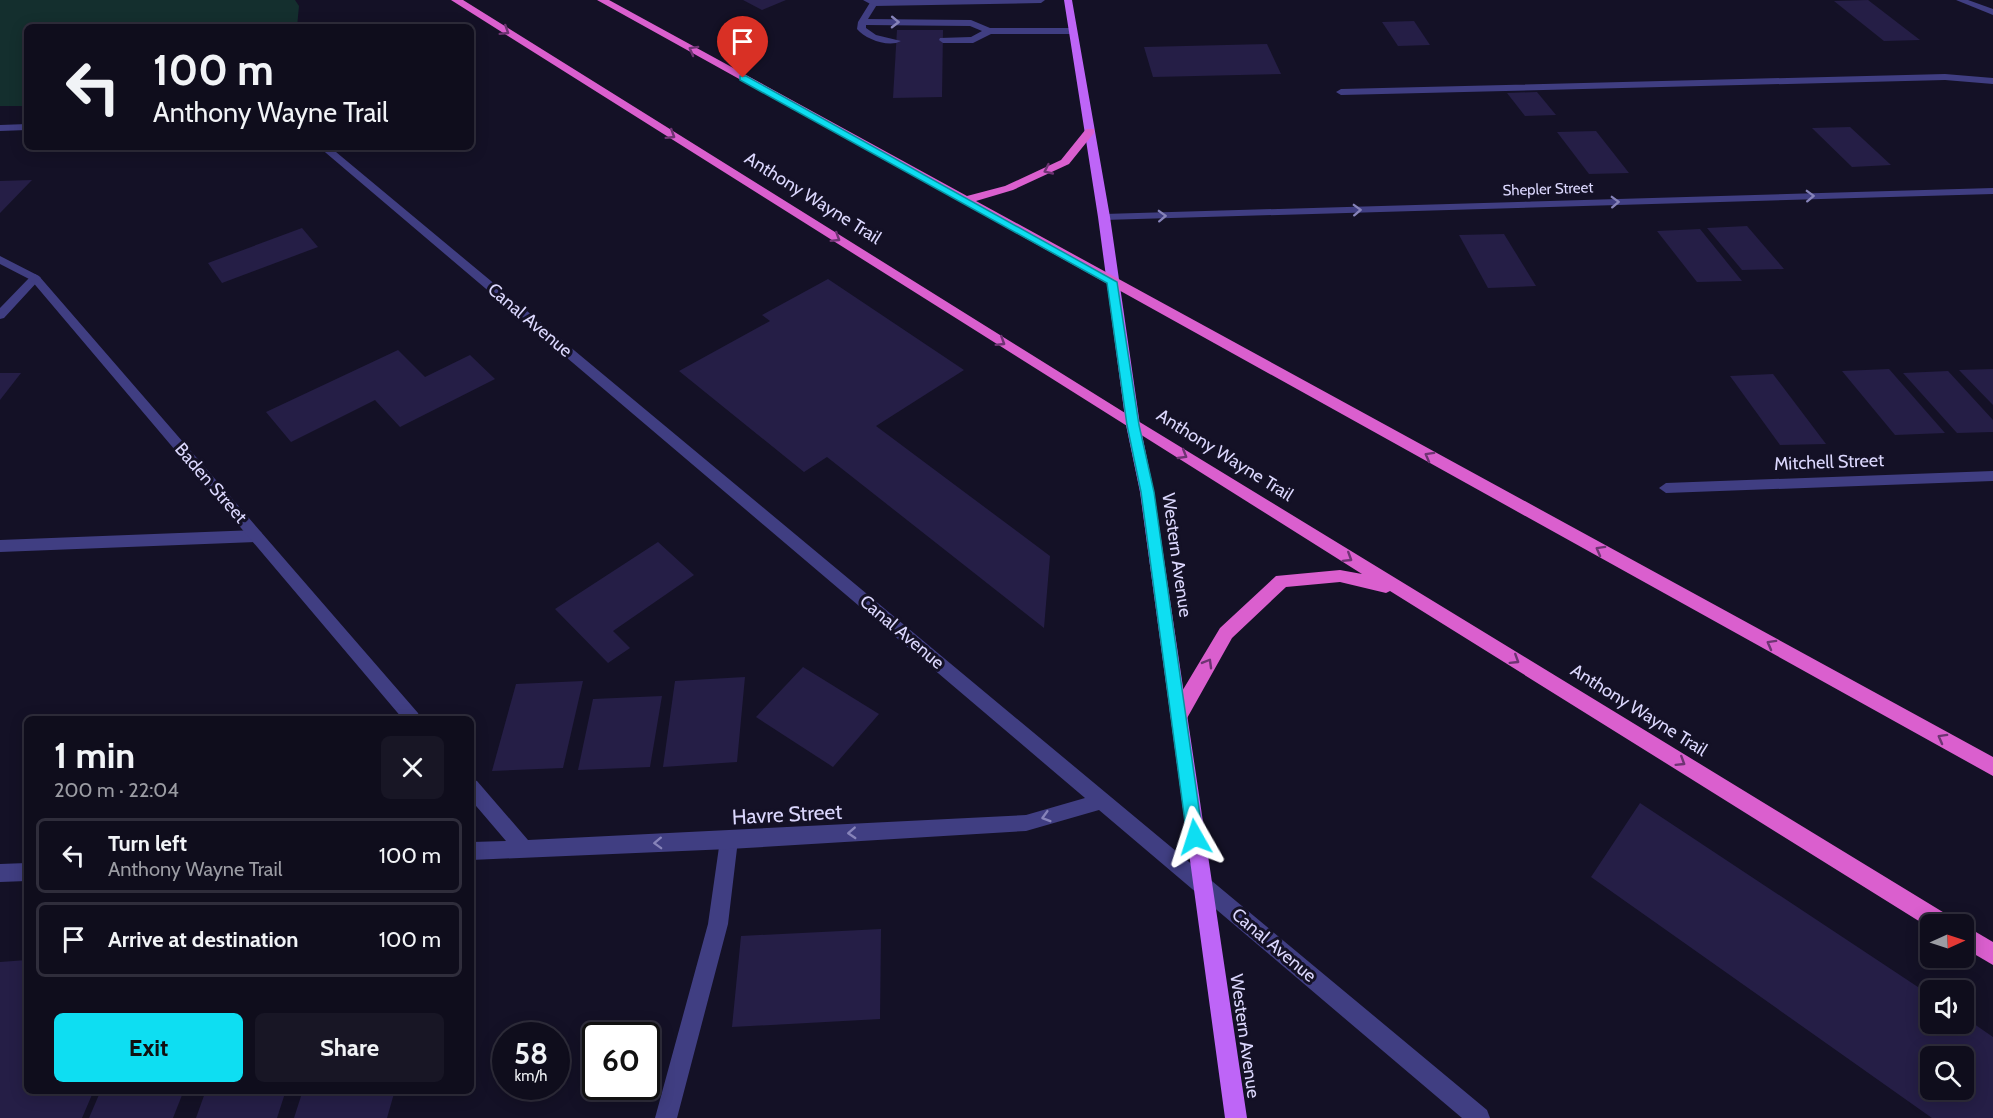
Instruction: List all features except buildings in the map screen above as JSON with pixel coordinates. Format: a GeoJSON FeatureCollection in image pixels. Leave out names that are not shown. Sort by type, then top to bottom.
{"type":"FeatureCollection","features":[{"type":"Feature","properties":{"kind":"highway","name":"Anthony Wayne Trail"},"geometry":{"type":"LineString","coordinates":[[456,0],[1133,425],[1928,914]]}},
{"type":"Feature","properties":{"kind":"highway"},"geometry":{"type":"LineString","coordinates":[[602,0],[1993,767]]}},
{"type":"Feature","properties":{"kind":"highway"},"geometry":{"type":"LineString","coordinates":[[965,200],[1009,188],[1065,162],[1090,131]]}},
{"type":"Feature","properties":{"kind":"highway"},"geometry":{"type":"LineString","coordinates":[[1179,714],[1226,633],[1282,581],[1340,576],[1399,589]]}},
{"type":"Feature","properties":{"kind":"highway"},"geometry":{"type":"LineString","coordinates":[[1974,942],[1993,954]]}},
{"type":"Feature","properties":{"kind":"main road","name":"Western Avenue"},"geometry":{"type":"LineString","coordinates":[[1068,0],[1104,217],[1133,425],[1147,492],[1236,1118]]}},
{"type":"Feature","properties":{"kind":"street"},"geometry":{"type":"LineString","coordinates":[[896,41],[876,39],[865,34],[861,29],[871,2],[1041,0]]}},
{"type":"Feature","properties":{"kind":"street"},"geometry":{"type":"LineString","coordinates":[[1960,0],[1993,12]]}},
{"type":"Feature","properties":{"kind":"street"},"geometry":{"type":"LineString","coordinates":[[862,22],[971,23],[989,31],[1073,31]]}},
{"type":"Feature","properties":{"kind":"street"},"geometry":{"type":"LineString","coordinates":[[942,40],[973,40],[989,31]]}},
{"type":"Feature","properties":{"kind":"street"},"geometry":{"type":"LineString","coordinates":[[1341,92],[1945,77],[1993,81]]}},
{"type":"Feature","properties":{"kind":"street"},"geometry":{"type":"LineString","coordinates":[[0,128],[24,127]]}},
{"type":"Feature","properties":{"kind":"street","name":"Canal Avenue"},"geometry":{"type":"LineString","coordinates":[[328,150],[1479,1118]]}},
{"type":"Feature","properties":{"kind":"street","name":"Shepler Street"},"geometry":{"type":"LineString","coordinates":[[1104,217],[1993,191]]}},
{"type":"Feature","properties":{"kind":"street","name":"Baden Street"},"geometry":{"type":"LineString","coordinates":[[0,259],[35,278],[410,716]]}},
{"type":"Feature","properties":{"kind":"street"},"geometry":{"type":"LineString","coordinates":[[0,315],[35,278]]}},
{"type":"Feature","properties":{"kind":"street","name":"Mitchell Street"},"geometry":{"type":"LineString","coordinates":[[1666,488],[1993,476]]}},
{"type":"Feature","properties":{"kind":"street"},"geometry":{"type":"LineString","coordinates":[[0,546],[256,536]]}},
{"type":"Feature","properties":{"kind":"street"},"geometry":{"type":"LineString","coordinates":[[474,791],[524,849]]}},
{"type":"Feature","properties":{"kind":"street","name":"Havre Street"},"geometry":{"type":"LineString","coordinates":[[474,851],[729,840],[1026,823],[1102,801]]}},
{"type":"Feature","properties":{"kind":"street"},"geometry":{"type":"LineString","coordinates":[[666,1118],[718,924],[729,840]]}},
{"type":"Feature","properties":{"kind":"street"},"geometry":{"type":"LineString","coordinates":[[0,873],[24,872]]}},
{"type":"Feature","properties":{"kind":"green space"},"geometry":{"type":"Polygon","coordinates":[[[0,0],[295,0],[299,6],[297,24],[24,24],[24,106],[0,106],[0,0]]]}},
{"type":"Feature","properties":{"kind":"route"},"geometry":{"type":"LineString","coordinates":[[743,78],[1112,282],[1133,425],[1147,492],[1195,837]]}}]}
